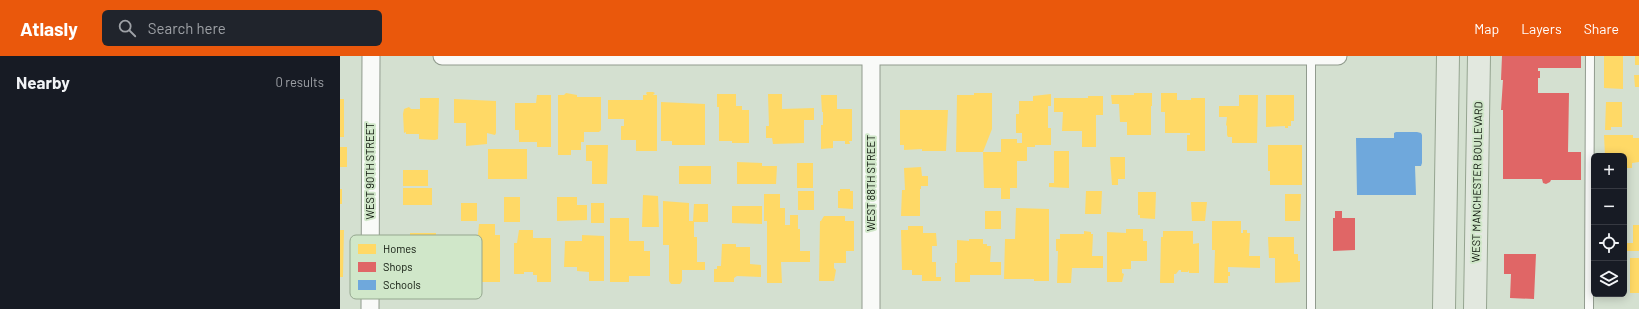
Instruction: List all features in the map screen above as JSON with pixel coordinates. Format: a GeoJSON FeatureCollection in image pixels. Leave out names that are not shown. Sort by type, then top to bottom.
{"type":"FeatureCollection","features":[{"type":"Feature","properties":{"kind":"main road"},"geometry":{"type":"LineString","coordinates":[[1444,309],[1448,56]]}},
{"type":"Feature","properties":{"kind":"main road","name":"WEST MANCHESTER BOULEVARD"},"geometry":{"type":"LineString","coordinates":[[1475,309],[1479,56]]}},
{"type":"Feature","properties":{"kind":"street","name":"WEST 90TH STREET"},"geometry":{"type":"LineString","coordinates":[[370,56],[370,235]]}},
{"type":"Feature","properties":{"kind":"street"},"geometry":{"type":"LineString","coordinates":[[442,56],[1338,56]]}},
{"type":"Feature","properties":{"kind":"street","name":"WEST 88TH STREET"},"geometry":{"type":"LineString","coordinates":[[870,309],[871,56]]}},
{"type":"Feature","properties":{"kind":"lane"},"geometry":{"type":"LineString","coordinates":[[1311,309],[1312,56]]}},
{"type":"Feature","properties":{"kind":"lane"},"geometry":{"type":"LineString","coordinates":[[1589,309],[1590,56]]}},
{"type":"Feature","properties":{"kind":"building: Homes"},"geometry":{"type":"Polygon","coordinates":[[[1604,56],[1623,56],[1623,89],[1604,88],[1604,56]]]}},
{"type":"Feature","properties":{"kind":"building: Homes"},"geometry":{"type":"Polygon","coordinates":[[[1635,56],[1639,56],[1639,65],[1635,65],[1635,56]]]}},
{"type":"Feature","properties":{"kind":"building: Homes"},"geometry":{"type":"Polygon","coordinates":[[[1634,75],[1639,75],[1639,87],[1635,87],[1634,75]]]}},
{"type":"Feature","properties":{"kind":"building: Homes"},"geometry":{"type":"Polygon","coordinates":[[[647,92],[653,92],[655,93],[653,95],[657,95],[657,151],[636,151],[636,140],[621,140],[621,126],[624,126],[624,119],[608,119],[608,100],[643,100],[643,95],[647,95],[647,92]]]}},
{"type":"Feature","properties":{"kind":"building: Homes"},"geometry":{"type":"Polygon","coordinates":[[[566,93],[577,95],[577,97],[601,97],[601,130],[599,132],[584,132],[584,142],[581,142],[581,150],[571,150],[571,155],[558,155],[558,95],[564,95],[566,93]]]}},
{"type":"Feature","properties":{"kind":"building: Homes"},"geometry":{"type":"Polygon","coordinates":[[[974,93],[992,93],[992,129],[983,152],[956,152],[957,95],[974,95],[974,93]]]}},
{"type":"Feature","properties":{"kind":"building: Homes"},"geometry":{"type":"Polygon","coordinates":[[[1134,93],[1152,93],[1151,135],[1127,135],[1127,122],[1120,122],[1119,104],[1112,104],[1111,95],[1134,95],[1134,93]]]}},
{"type":"Feature","properties":{"kind":"building: Homes"},"geometry":{"type":"Polygon","coordinates":[[[1161,93],[1177,93],[1177,100],[1205,98],[1205,151],[1187,151],[1187,135],[1190,135],[1190,133],[1165,133],[1165,112],[1161,112],[1161,93]]]}},
{"type":"Feature","properties":{"kind":"building: Homes"},"geometry":{"type":"Polygon","coordinates":[[[717,94],[736,94],[736,106],[742,106],[742,110],[749,110],[749,143],[719,141],[719,107],[717,107],[717,94]]]}},
{"type":"Feature","properties":{"kind":"building: Homes"},"geometry":{"type":"Polygon","coordinates":[[[768,94],[782,94],[782,109],[814,108],[814,120],[804,120],[804,143],[773,144],[772,138],[766,138],[766,126],[769,126],[768,94]]]}},
{"type":"Feature","properties":{"kind":"building: Homes"},"geometry":{"type":"Polygon","coordinates":[[[1051,94],[1051,106],[1048,106],[1048,128],[1051,128],[1051,145],[1035,145],[1035,147],[1027,147],[1027,161],[1017,161],[1017,188],[1010,188],[1010,199],[1001,199],[1001,188],[984,188],[983,152],[1001,152],[1001,139],[1017,139],[1017,143],[1022,143],[1022,133],[1016,133],[1016,114],[1019,114],[1019,101],[1033,101],[1033,96],[1051,94]]]}},
{"type":"Feature","properties":{"kind":"building: Homes"},"geometry":{"type":"Polygon","coordinates":[[[537,95],[551,95],[551,147],[537,147],[537,142],[519,142],[519,130],[515,130],[515,103],[536,103],[537,95]]]}},
{"type":"Feature","properties":{"kind":"building: Homes"},"geometry":{"type":"Polygon","coordinates":[[[821,95],[837,95],[837,109],[852,109],[852,141],[849,141],[850,144],[845,144],[845,141],[833,141],[833,148],[821,149],[821,125],[823,125],[823,112],[821,95]]]}},
{"type":"Feature","properties":{"kind":"building: Homes"},"geometry":{"type":"Polygon","coordinates":[[[1239,95],[1258,95],[1257,143],[1232,143],[1232,137],[1228,137],[1227,135],[1227,117],[1219,117],[1219,106],[1239,106],[1239,95]]]}},
{"type":"Feature","properties":{"kind":"building: Homes"},"geometry":{"type":"Polygon","coordinates":[[[1266,95],[1294,95],[1294,121],[1291,121],[1291,126],[1288,126],[1288,128],[1285,128],[1285,126],[1266,127],[1266,95]]]}},
{"type":"Feature","properties":{"kind":"building: Homes"},"geometry":{"type":"Polygon","coordinates":[[[1088,96],[1103,96],[1103,115],[1096,115],[1096,147],[1082,147],[1082,131],[1062,131],[1063,112],[1054,112],[1054,98],[1088,98],[1088,96]]]}},
{"type":"Feature","properties":{"kind":"building: Homes"},"geometry":{"type":"Polygon","coordinates":[[[420,98],[439,98],[438,139],[419,139],[419,134],[404,133],[404,109],[409,107],[411,109],[420,109],[420,98]]]}},
{"type":"Feature","properties":{"kind":"building: Homes"},"geometry":{"type":"Polygon","coordinates":[[[340,99],[344,99],[344,137],[340,137],[340,99]]]}},
{"type":"Feature","properties":{"kind":"building: Homes"},"geometry":{"type":"Polygon","coordinates":[[[454,99],[496,101],[496,133],[495,135],[487,133],[487,144],[466,146],[466,123],[454,123],[454,99]]]}},
{"type":"Feature","properties":{"kind":"building: Homes"},"geometry":{"type":"Polygon","coordinates":[[[661,102],[705,104],[705,145],[672,145],[672,141],[661,141],[661,102]]]}},
{"type":"Feature","properties":{"kind":"building: Homes"},"geometry":{"type":"Polygon","coordinates":[[[1606,102],[1622,102],[1622,127],[1611,127],[1611,130],[1605,130],[1606,102]]]}},
{"type":"Feature","properties":{"kind":"building: Homes"},"geometry":{"type":"Polygon","coordinates":[[[900,110],[948,110],[946,151],[922,151],[922,149],[904,150],[904,145],[900,145],[900,110]]]}},
{"type":"Feature","properties":{"kind":"building: Homes"},"geometry":{"type":"Polygon","coordinates":[[[1604,135],[1633,135],[1633,138],[1639,138],[1639,162],[1632,163],[1632,168],[1627,168],[1627,153],[1605,153],[1604,135]]]}},
{"type":"Feature","properties":{"kind":"building: Homes"},"geometry":{"type":"Polygon","coordinates":[[[586,145],[608,145],[607,184],[592,184],[592,161],[586,161],[586,145]]]}},
{"type":"Feature","properties":{"kind":"building: Homes"},"geometry":{"type":"Polygon","coordinates":[[[1268,145],[1302,145],[1302,185],[1270,185],[1270,171],[1268,171],[1268,145]]]}},
{"type":"Feature","properties":{"kind":"building: Homes"},"geometry":{"type":"Polygon","coordinates":[[[340,147],[347,147],[347,167],[340,167],[340,147]]]}},
{"type":"Feature","properties":{"kind":"building: Homes"},"geometry":{"type":"Polygon","coordinates":[[[488,149],[527,149],[527,179],[488,179],[488,149]]]}},
{"type":"Feature","properties":{"kind":"building: Homes"},"geometry":{"type":"Polygon","coordinates":[[[1054,151],[1069,151],[1069,188],[1049,187],[1049,183],[1054,183],[1054,151]]]}},
{"type":"Feature","properties":{"kind":"building: Homes"},"geometry":{"type":"Polygon","coordinates":[[[1110,157],[1125,157],[1125,179],[1118,179],[1118,185],[1112,185],[1110,157]]]}},
{"type":"Feature","properties":{"kind":"building: Homes"},"geometry":{"type":"Polygon","coordinates":[[[737,162],[762,163],[762,166],[777,166],[776,184],[737,184],[737,162]]]}},
{"type":"Feature","properties":{"kind":"building: Homes"},"geometry":{"type":"Polygon","coordinates":[[[797,163],[813,163],[813,188],[797,188],[797,163]]]}},
{"type":"Feature","properties":{"kind":"building: Homes"},"geometry":{"type":"Polygon","coordinates":[[[679,166],[711,166],[711,184],[679,184],[679,166]]]}},
{"type":"Feature","properties":{"kind":"building: Homes"},"geometry":{"type":"Polygon","coordinates":[[[921,167],[922,176],[928,176],[928,186],[921,186],[920,189],[920,216],[901,216],[902,190],[905,190],[904,168],[921,167]]]}},
{"type":"Feature","properties":{"kind":"building: Homes"},"geometry":{"type":"Polygon","coordinates":[[[403,170],[428,170],[428,186],[403,186],[403,170]]]}},
{"type":"Feature","properties":{"kind":"building: Homes"},"geometry":{"type":"Polygon","coordinates":[[[403,188],[432,188],[432,205],[403,205],[403,188]]]}},
{"type":"Feature","properties":{"kind":"building: Homes"},"geometry":{"type":"Polygon","coordinates":[[[340,189],[342,189],[342,204],[340,204],[340,189]]]}},
{"type":"Feature","properties":{"kind":"building: Homes"},"geometry":{"type":"Polygon","coordinates":[[[840,189],[850,189],[850,191],[853,191],[853,209],[838,208],[838,191],[840,191],[840,189]]]}},
{"type":"Feature","properties":{"kind":"building: Homes"},"geometry":{"type":"Polygon","coordinates":[[[798,191],[814,191],[814,210],[798,210],[798,191]]]}},
{"type":"Feature","properties":{"kind":"building: Homes"},"geometry":{"type":"Polygon","coordinates":[[[1086,191],[1102,191],[1101,214],[1085,214],[1086,191]]]}},
{"type":"Feature","properties":{"kind":"building: Homes"},"geometry":{"type":"Polygon","coordinates":[[[1138,192],[1156,192],[1155,219],[1140,218],[1140,215],[1138,215],[1138,192]]]}},
{"type":"Feature","properties":{"kind":"building: Homes"},"geometry":{"type":"Polygon","coordinates":[[[764,194],[780,194],[780,208],[785,208],[785,225],[790,225],[790,215],[798,215],[798,229],[800,229],[800,251],[810,251],[810,262],[781,262],[782,283],[767,283],[767,221],[764,221],[764,194]]]}},
{"type":"Feature","properties":{"kind":"building: Homes"},"geometry":{"type":"Polygon","coordinates":[[[1285,194],[1301,194],[1300,221],[1285,221],[1285,194]]]}},
{"type":"Feature","properties":{"kind":"building: Homes"},"geometry":{"type":"Polygon","coordinates":[[[643,195],[658,196],[659,227],[642,227],[643,195]]]}},
{"type":"Feature","properties":{"kind":"building: Homes"},"geometry":{"type":"Polygon","coordinates":[[[504,197],[520,197],[520,222],[504,222],[504,197]]]}},
{"type":"Feature","properties":{"kind":"building: Homes"},"geometry":{"type":"Polygon","coordinates":[[[557,197],[577,197],[577,205],[587,205],[587,220],[557,221],[557,197]]]}},
{"type":"Feature","properties":{"kind":"building: Homes"},"geometry":{"type":"Polygon","coordinates":[[[663,201],[689,203],[689,221],[693,221],[694,204],[708,204],[708,222],[694,222],[694,237],[697,237],[697,262],[705,262],[705,270],[682,270],[682,281],[680,284],[671,284],[669,281],[669,245],[663,245],[663,201]]]}},
{"type":"Feature","properties":{"kind":"building: Homes"},"geometry":{"type":"Polygon","coordinates":[[[1191,202],[1207,202],[1205,221],[1192,221],[1191,202]]]}},
{"type":"Feature","properties":{"kind":"building: Homes"},"geometry":{"type":"Polygon","coordinates":[[[461,203],[477,203],[477,221],[461,221],[461,203]]]}},
{"type":"Feature","properties":{"kind":"building: Homes"},"geometry":{"type":"Polygon","coordinates":[[[591,203],[604,203],[604,223],[591,223],[591,203]]]}},
{"type":"Feature","properties":{"kind":"building: Homes"},"geometry":{"type":"Polygon","coordinates":[[[732,206],[762,206],[762,224],[732,223],[732,206]]]}},
{"type":"Feature","properties":{"kind":"building: Homes"},"geometry":{"type":"Polygon","coordinates":[[[1016,208],[1049,209],[1049,281],[1034,281],[1034,279],[1004,279],[1005,239],[1015,239],[1016,208]]]}},
{"type":"Feature","properties":{"kind":"building: Homes"},"geometry":{"type":"Polygon","coordinates":[[[985,211],[1001,211],[1001,229],[985,229],[985,211]]]}},
{"type":"Feature","properties":{"kind":"building: Homes"},"geometry":{"type":"Polygon","coordinates":[[[824,216],[845,216],[845,221],[854,221],[854,251],[846,251],[846,263],[834,263],[834,268],[836,270],[834,281],[819,281],[820,221],[824,216]]]}},
{"type":"Feature","properties":{"kind":"building: Homes"},"geometry":{"type":"Polygon","coordinates":[[[610,218],[629,218],[629,241],[644,241],[644,251],[650,251],[650,276],[629,276],[629,282],[610,282],[610,218]]]}},
{"type":"Feature","properties":{"kind":"building: Homes"},"geometry":{"type":"Polygon","coordinates":[[[1212,221],[1241,221],[1241,233],[1243,233],[1243,230],[1247,230],[1247,233],[1250,233],[1249,256],[1260,256],[1260,268],[1228,267],[1230,276],[1228,276],[1228,283],[1214,283],[1215,250],[1212,250],[1212,221]]]}},
{"type":"Feature","properties":{"kind":"building: Homes"},"geometry":{"type":"Polygon","coordinates":[[[479,224],[495,224],[495,235],[500,235],[500,282],[482,282],[482,235],[478,235],[479,224]]]}},
{"type":"Feature","properties":{"kind":"building: Homes"},"geometry":{"type":"Polygon","coordinates":[[[1633,225],[1639,225],[1639,251],[1627,251],[1627,243],[1633,243],[1633,225]]]}},
{"type":"Feature","properties":{"kind":"building: Homes"},"geometry":{"type":"Polygon","coordinates":[[[908,226],[923,226],[923,233],[936,233],[937,246],[932,246],[932,262],[936,262],[936,277],[941,277],[941,281],[922,281],[922,275],[912,275],[912,270],[902,270],[901,230],[908,230],[908,226]]]}},
{"type":"Feature","properties":{"kind":"building: Homes"},"geometry":{"type":"Polygon","coordinates":[[[1126,229],[1143,229],[1143,241],[1147,241],[1147,261],[1131,261],[1131,269],[1122,269],[1122,273],[1124,274],[1122,282],[1107,282],[1107,232],[1126,233],[1126,229]]]}},
{"type":"Feature","properties":{"kind":"building: Homes"},"geometry":{"type":"Polygon","coordinates":[[[340,230],[344,230],[343,277],[340,277],[340,230]]]}},
{"type":"Feature","properties":{"kind":"building: Homes"},"geometry":{"type":"Polygon","coordinates":[[[519,230],[533,230],[533,238],[551,238],[551,282],[537,282],[537,275],[533,275],[533,272],[514,274],[514,243],[517,243],[519,230]]]}},
{"type":"Feature","properties":{"kind":"building: Homes"},"geometry":{"type":"Polygon","coordinates":[[[1084,231],[1091,232],[1091,234],[1093,234],[1092,256],[1103,256],[1103,268],[1072,268],[1071,283],[1057,283],[1058,251],[1056,251],[1056,239],[1060,239],[1060,234],[1084,234],[1084,231]]]}},
{"type":"Feature","properties":{"kind":"building: Homes"},"geometry":{"type":"Polygon","coordinates":[[[1163,231],[1193,231],[1193,244],[1199,243],[1199,273],[1189,273],[1189,270],[1188,272],[1181,272],[1181,270],[1179,270],[1176,274],[1174,274],[1174,283],[1160,283],[1161,237],[1163,237],[1163,231]]]}},
{"type":"Feature","properties":{"kind":"building: Homes"},"geometry":{"type":"Polygon","coordinates":[[[410,233],[436,233],[436,235],[410,235],[410,233]]]}},
{"type":"Feature","properties":{"kind":"building: Homes"},"geometry":{"type":"Polygon","coordinates":[[[582,235],[604,236],[604,281],[589,281],[589,272],[577,271],[577,267],[564,267],[565,241],[582,241],[582,235]]]}},
{"type":"Feature","properties":{"kind":"building: Homes"},"geometry":{"type":"Polygon","coordinates":[[[1268,237],[1294,237],[1294,254],[1298,254],[1298,261],[1300,261],[1300,282],[1275,283],[1275,258],[1269,258],[1268,237]]]}},
{"type":"Feature","properties":{"kind":"building: Homes"},"geometry":{"type":"Polygon","coordinates":[[[969,239],[983,239],[983,244],[991,246],[990,262],[1001,262],[1001,275],[970,275],[970,282],[955,282],[957,240],[969,241],[969,239]]]}},
{"type":"Feature","properties":{"kind":"building: Homes"},"geometry":{"type":"Polygon","coordinates":[[[722,244],[736,244],[736,247],[750,247],[750,264],[761,265],[761,277],[737,276],[734,278],[734,282],[714,282],[714,269],[717,269],[717,266],[721,266],[722,244]]]}},
{"type":"Feature","properties":{"kind":"building: Homes"},"geometry":{"type":"Polygon","coordinates":[[[1630,258],[1639,258],[1639,293],[1630,293],[1630,258]]]}},
{"type":"Feature","properties":{"kind":"building: Shops"},"geometry":{"type":"Polygon","coordinates":[[[1502,56],[1581,56],[1581,68],[1538,68],[1538,71],[1540,71],[1540,78],[1538,78],[1538,93],[1569,93],[1568,152],[1581,152],[1581,180],[1551,180],[1546,184],[1543,183],[1542,179],[1503,179],[1503,110],[1501,110],[1503,80],[1501,80],[1502,56]]]}},
{"type":"Feature","properties":{"kind":"building: Shops"},"geometry":{"type":"Polygon","coordinates":[[[1335,211],[1342,211],[1342,218],[1355,218],[1355,250],[1333,251],[1333,218],[1335,218],[1335,211]]]}},
{"type":"Feature","properties":{"kind":"building: Shops"},"geometry":{"type":"Polygon","coordinates":[[[1504,254],[1536,254],[1534,299],[1510,298],[1511,274],[1504,274],[1504,254]]]}},
{"type":"Feature","properties":{"kind":"building: Schools"},"geometry":{"type":"Polygon","coordinates":[[[1417,132],[1421,133],[1422,135],[1422,163],[1421,166],[1415,166],[1416,195],[1357,195],[1356,138],[1394,138],[1394,133],[1417,132]]]}}]}
